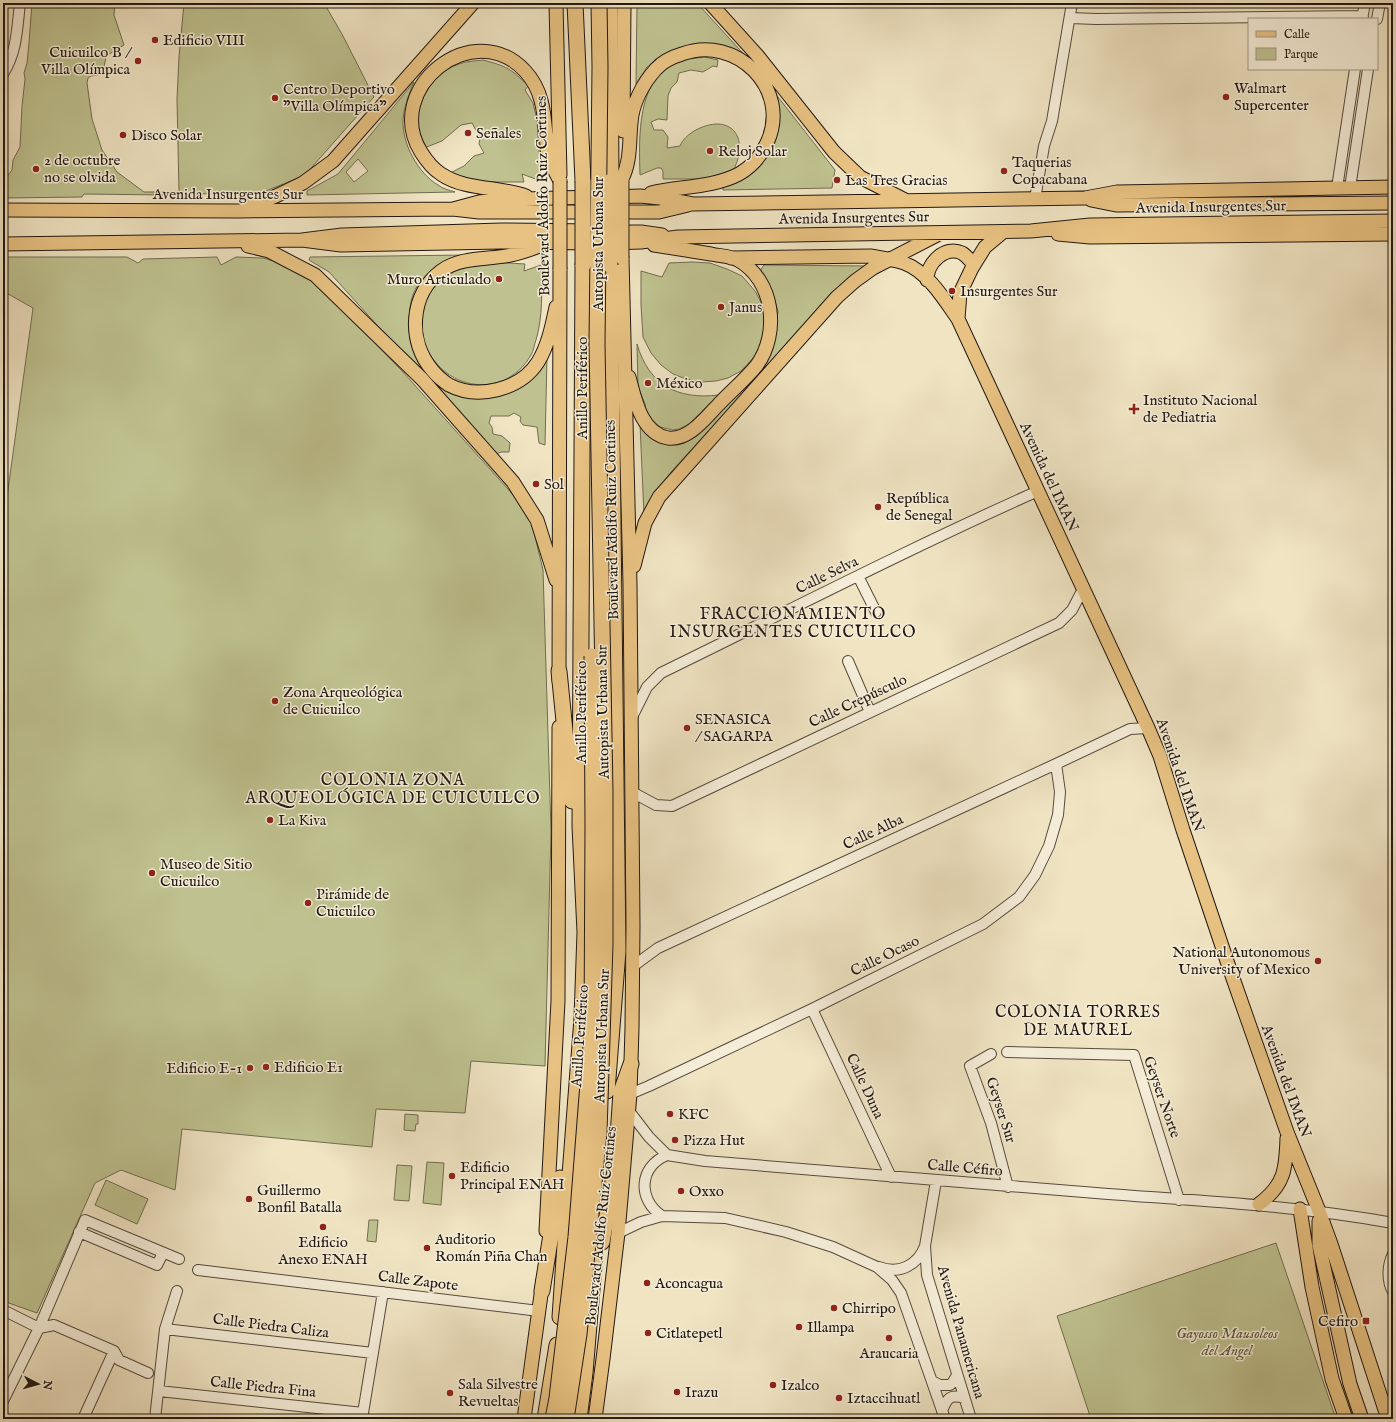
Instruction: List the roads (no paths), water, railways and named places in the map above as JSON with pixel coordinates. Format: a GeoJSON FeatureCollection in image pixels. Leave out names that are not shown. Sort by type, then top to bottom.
{"type":"FeatureCollection","features":[{"type":"Feature","properties":{"kind":"highway","name":"Anillo Periférico"},"geometry":{"type":"LineString","coordinates":[[545,1419],[559,1326],[582,1018],[585,932],[580,826],[583,181],[575,3]]}},
{"type":"Feature","properties":{"kind":"highway","name":"Autopista Urbana Sur"},"geometry":{"type":"LineString","coordinates":[[553,1419],[557,1398],[576,1237],[592,1032],[593,824],[589,343],[590,3]]}},
{"type":"Feature","properties":{"kind":"highway","name":"Autopista Urbana Sur"},"geometry":{"type":"LineString","coordinates":[[566,1419],[579,1334],[599,1133],[605,944],[605,791],[597,344],[600,67],[599,3]]}},
{"type":"Feature","properties":{"kind":"highway","name":"Anillo Periférico"},"geometry":{"type":"LineString","coordinates":[[579,1419],[585,1373],[591,1301],[618,951],[616,261],[619,180],[610,21],[611,3]]}},
{"type":"Feature","properties":{"kind":"highway"},"geometry":{"type":"LineString","coordinates":[[559,671],[585,932]]}},
{"type":"Feature","properties":{"kind":"highway"},"geometry":{"type":"LineString","coordinates":[[591,1301],[598,1279],[604,1228],[616,1165],[621,1092],[631,1064]]}},
{"type":"Feature","properties":{"kind":"highway"},"geometry":{"type":"LineString","coordinates":[[542,1291],[578,1068]]}},
{"type":"Feature","properties":{"kind":"highway"},"geometry":{"type":"LineString","coordinates":[[584,1419],[585,1373]]}},
{"type":"Feature","properties":{"kind":"main road"},"geometry":{"type":"LineString","coordinates":[[237,211],[276,196],[303,183],[333,161],[473,3]]}},
{"type":"Feature","properties":{"kind":"main road","name":"Boulevard Adolfo Ruiz Cortines"},"geometry":{"type":"LineString","coordinates":[[524,1419],[542,1291],[558,1001],[560,592],[559,474],[561,316],[556,3]]}},
{"type":"Feature","properties":{"kind":"main road"},"geometry":{"type":"LineString","coordinates":[[619,180],[624,3]]}},
{"type":"Feature","properties":{"kind":"main road"},"geometry":{"type":"LineString","coordinates":[[710,3],[757,55],[834,152],[860,176],[907,201]]}},
{"type":"Feature","properties":{"kind":"main road"},"geometry":{"type":"LineString","coordinates":[[619,180],[629,161],[631,122],[635,104],[644,86],[661,64],[672,57],[686,52],[702,50],[729,54],[749,65],[760,76],[770,97],[772,105],[772,129],[764,149],[756,159],[746,170],[714,183],[640,196]]}},
{"type":"Feature","properties":{"kind":"main road"},"geometry":{"type":"LineString","coordinates":[[535,199],[511,191],[470,185],[451,179],[441,174],[424,155],[416,140],[412,121],[412,111],[418,94],[427,78],[440,65],[464,53],[472,51],[488,52],[503,55],[511,59],[526,71],[537,86],[542,101],[548,157],[560,181]]}},
{"type":"Feature","properties":{"kind":"main road","name":"Avenida Insurgentes Sur"},"geometry":{"type":"LineString","coordinates":[[453,209],[479,202],[640,196],[693,204],[1085,198],[1117,192],[1393,187]]}},
{"type":"Feature","properties":{"kind":"main road","name":"Avenida Insurgentes Sur"},"geometry":{"type":"LineString","coordinates":[[1085,198],[1116,205],[1393,203]]}},
{"type":"Feature","properties":{"kind":"main road","name":"Avenida Insurgentes Sur"},"geometry":{"type":"LineString","coordinates":[[3,210],[237,211],[453,209],[479,212],[659,212],[693,204]]}},
{"type":"Feature","properties":{"kind":"main road","name":"Avenida Insurgentes Sur"},"geometry":{"type":"LineString","coordinates":[[302,240],[341,245],[501,242],[549,244],[641,242],[678,237],[1002,232],[1030,231],[1090,225],[1393,221]]}},
{"type":"Feature","properties":{"kind":"main road","name":"Avenida Insurgentes Sur"},"geometry":{"type":"LineString","coordinates":[[3,244],[302,240],[342,235],[501,230],[641,232],[678,237]]}},
{"type":"Feature","properties":{"kind":"main road","name":"Avenida Insurgentes Sur"},"geometry":{"type":"LineString","coordinates":[[1030,231],[1090,237],[1393,234]]}},
{"type":"Feature","properties":{"kind":"main road","name":"Avenida del IMAN"},"geometry":{"type":"LineString","coordinates":[[958,319],[960,293],[974,264],[985,247],[1002,232]]}},
{"type":"Feature","properties":{"kind":"main road"},"geometry":{"type":"LineString","coordinates":[[630,584],[645,523],[659,497],[837,297],[873,268],[941,233]]}},
{"type":"Feature","properties":{"kind":"main road"},"geometry":{"type":"LineString","coordinates":[[228,241],[269,251],[315,275],[422,379],[513,482],[536,520],[560,592]]}},
{"type":"Feature","properties":{"kind":"main road"},"geometry":{"type":"LineString","coordinates":[[623,356],[635,400],[649,428],[667,438],[680,436],[694,428],[757,364],[764,352],[769,336],[771,313],[767,296],[763,287],[745,265],[731,258],[641,242]]}},
{"type":"Feature","properties":{"kind":"main road"},"geometry":{"type":"LineString","coordinates":[[549,244],[510,255],[462,261],[446,268],[435,277],[423,292],[416,311],[416,338],[424,359],[436,374],[448,384],[465,390],[490,391],[504,388],[517,381],[532,369],[543,351],[552,323],[560,288]]}},
{"type":"Feature","properties":{"kind":"main road"},"geometry":{"type":"LineString","coordinates":[[927,280],[927,273],[930,264],[942,255],[950,252],[961,253],[974,264]]}},
{"type":"Feature","properties":{"kind":"main road","name":"Avenida del IMAN"},"geometry":{"type":"LineString","coordinates":[[731,258],[870,256],[889,259],[905,264],[920,273],[938,290],[958,319],[1160,756],[1229,967],[1287,1132],[1319,1211],[1388,1419]]}},
{"type":"Feature","properties":{"kind":"main road","name":"Boulevard Adolfo Ruiz Cortines"},"geometry":{"type":"LineString","coordinates":[[595,1419],[604,1359],[618,1233],[629,1111],[631,1064],[632,792],[630,584],[623,356],[616,261]]}},
{"type":"Feature","properties":{"kind":"main road"},"geometry":{"type":"LineString","coordinates":[[1259,1204],[1270,1196],[1277,1188],[1282,1177],[1285,1167],[1287,1132]]}},
{"type":"Feature","properties":{"kind":"main road"},"geometry":{"type":"LineString","coordinates":[[1300,1209],[1312,1287],[1332,1379],[1346,1419]]}},
{"type":"Feature","properties":{"kind":"main road","name":"Avenida del IMAN"},"geometry":{"type":"LineString","coordinates":[[1319,1211],[1319,1245],[1350,1384],[1362,1419]]}},
{"type":"Feature","properties":{"kind":"street"},"geometry":{"type":"LineString","coordinates":[[3,74],[10,63],[15,47],[20,3]]}},
{"type":"Feature","properties":{"kind":"street"},"geometry":{"type":"LineString","coordinates":[[1035,199],[1044,146],[1052,121],[1072,3]]}},
{"type":"Feature","properties":{"kind":"street"},"geometry":{"type":"LineString","coordinates":[[1362,18],[1365,3]]}},
{"type":"Feature","properties":{"kind":"street"},"geometry":{"type":"LineString","coordinates":[[1377,18],[1380,3]]}},
{"type":"Feature","properties":{"kind":"street"},"geometry":{"type":"LineString","coordinates":[[1070,18],[1248,18]]}},
{"type":"Feature","properties":{"kind":"street"},"geometry":{"type":"LineString","coordinates":[[1344,188],[1355,70]]}},
{"type":"Feature","properties":{"kind":"street"},"geometry":{"type":"LineString","coordinates":[[1344,188],[1368,70]]}},
{"type":"Feature","properties":{"kind":"street","name":"Calle Selva"},"geometry":{"type":"LineString","coordinates":[[631,722],[647,687],[661,673],[858,576],[1038,491]]}},
{"type":"Feature","properties":{"kind":"street"},"geometry":{"type":"LineString","coordinates":[[858,576],[876,612]]}},
{"type":"Feature","properties":{"kind":"street","name":"Calle Crepúsculo"},"geometry":{"type":"LineString","coordinates":[[632,792],[656,805],[672,806],[1059,623],[1072,610],[1083,589]]}},
{"type":"Feature","properties":{"kind":"street"},"geometry":{"type":"LineString","coordinates":[[848,661],[870,712]]}},
{"type":"Feature","properties":{"kind":"street"},"geometry":{"type":"LineString","coordinates":[[1130,729],[1141,713]]}},
{"type":"Feature","properties":{"kind":"street","name":"Calle Alba"},"geometry":{"type":"LineString","coordinates":[[632,967],[658,948],[1130,729],[1148,728]]}},
{"type":"Feature","properties":{"kind":"street","name":"Calle Ocaso"},"geometry":{"type":"LineString","coordinates":[[630,1094],[812,1009],[983,924],[1019,897],[1035,875],[1049,846],[1058,815],[1060,792],[1056,764]]}},
{"type":"Feature","properties":{"kind":"street","name":"Calle Duna"},"geometry":{"type":"LineString","coordinates":[[812,1009],[891,1177]]}},
{"type":"Feature","properties":{"kind":"street","name":"Geyser Norte"},"geometry":{"type":"LineString","coordinates":[[1007,1052],[1134,1055],[1180,1200]]}},
{"type":"Feature","properties":{"kind":"street","name":"Geyser Sur"},"geometry":{"type":"LineString","coordinates":[[991,1054],[970,1066],[991,1123],[1008,1187]]}},
{"type":"Feature","properties":{"kind":"street"},"geometry":{"type":"LineString","coordinates":[[629,1111],[649,1137],[667,1155],[651,1167],[644,1186],[647,1200],[656,1212],[662,1216]]}},
{"type":"Feature","properties":{"kind":"street","name":"Calle Céfiro"},"geometry":{"type":"LineString","coordinates":[[667,1155],[705,1161],[1008,1187],[1180,1200],[1259,1204],[1350,1215],[1393,1222]]}},
{"type":"Feature","properties":{"kind":"street","name":"Avenida Panamericana"},"geometry":{"type":"LineString","coordinates":[[936,1181],[925,1246],[927,1275],[956,1375],[971,1419]]}},
{"type":"Feature","properties":{"kind":"street"},"geometry":{"type":"LineString","coordinates":[[618,1233],[641,1222],[662,1216],[725,1218],[786,1232],[832,1247],[877,1267],[895,1270],[906,1268],[916,1261],[925,1246]]}},
{"type":"Feature","properties":{"kind":"street"},"geometry":{"type":"LineString","coordinates":[[3,1402],[39,1328],[79,1232],[157,1265],[163,1253],[179,1259]]}},
{"type":"Feature","properties":{"kind":"street"},"geometry":{"type":"LineString","coordinates":[[1393,1254],[1390,1260],[1388,1278],[1393,1292]]}},
{"type":"Feature","properties":{"kind":"street"},"geometry":{"type":"LineString","coordinates":[[877,1267],[892,1280],[901,1293],[944,1415]]}},
{"type":"Feature","properties":{"kind":"street","name":"Calle Zapote"},"geometry":{"type":"LineString","coordinates":[[198,1270],[539,1311]]}},
{"type":"Feature","properties":{"kind":"street"},"geometry":{"type":"LineString","coordinates":[[155,1419],[165,1329],[177,1291]]}},
{"type":"Feature","properties":{"kind":"street"},"geometry":{"type":"LineString","coordinates":[[362,1416],[383,1292]]}},
{"type":"Feature","properties":{"kind":"street"},"geometry":{"type":"LineString","coordinates":[[3,1310],[39,1328],[54,1325],[114,1351],[119,1360],[148,1373]]}},
{"type":"Feature","properties":{"kind":"street","name":"Calle Piedra Caliza"},"geometry":{"type":"LineString","coordinates":[[165,1329],[373,1353]]}},
{"type":"Feature","properties":{"kind":"street"},"geometry":{"type":"LineString","coordinates":[[83,1419],[114,1351]]}},
{"type":"Feature","properties":{"kind":"street"},"geometry":{"type":"LineString","coordinates":[[932,1382],[940,1385],[950,1385],[956,1375]]}},
{"type":"Feature","properties":{"kind":"street","name":"Calle Piedra Fina"},"geometry":{"type":"LineString","coordinates":[[159,1390],[362,1416]]}},
{"type":"Feature","properties":{"kind":"street"},"geometry":{"type":"LineString","coordinates":[[944,1415],[945,1402],[949,1398],[958,1396],[964,1398]]}},
{"type":"Feature","properties":{"kind":"place","name":"Edificio VIII"},"geometry":{"type":"Point","coordinates":[155,40]}},
{"type":"Feature","properties":{"kind":"place","name":"Cuicuilco B / Villa Olímpica"},"geometry":{"type":"Point","coordinates":[138,61]}},
{"type":"Feature","properties":{"kind":"place","name":"Walmart Supercenter"},"geometry":{"type":"Point","coordinates":[1226,97]}},
{"type":"Feature","properties":{"kind":"place","name":"Centro Deportivo \"Villa Olímpica\""},"geometry":{"type":"Point","coordinates":[275,98]}},
{"type":"Feature","properties":{"kind":"place","name":"Señales"},"geometry":{"type":"Point","coordinates":[468,133]}},
{"type":"Feature","properties":{"kind":"place","name":"Disco Solar"},"geometry":{"type":"Point","coordinates":[123,135]}},
{"type":"Feature","properties":{"kind":"place","name":"Reloj Solar"},"geometry":{"type":"Point","coordinates":[710,151]}},
{"type":"Feature","properties":{"kind":"place","name":"2 de octubre no se olvida"},"geometry":{"type":"Point","coordinates":[36,169]}},
{"type":"Feature","properties":{"kind":"place","name":"Taquerias Copacabana"},"geometry":{"type":"Point","coordinates":[1004,171]}},
{"type":"Feature","properties":{"kind":"place","name":"Las Tres Gracias"},"geometry":{"type":"Point","coordinates":[837,180]}},
{"type":"Feature","properties":{"kind":"place","name":"Muro Articulado"},"geometry":{"type":"Point","coordinates":[499,279]}},
{"type":"Feature","properties":{"kind":"place","name":"Insurgentes Sur"},"geometry":{"type":"Point","coordinates":[952,291]}},
{"type":"Feature","properties":{"kind":"place","name":"Janus"},"geometry":{"type":"Point","coordinates":[721,307]}},
{"type":"Feature","properties":{"kind":"place","name":"México"},"geometry":{"type":"Point","coordinates":[648,383]}},
{"type":"Feature","properties":{"kind":"place","name":"Instituto Nacional de Pediatria"},"geometry":{"type":"Point","coordinates":[1134,409]}},
{"type":"Feature","properties":{"kind":"place","name":"Sol"},"geometry":{"type":"Point","coordinates":[536,484]}},
{"type":"Feature","properties":{"kind":"place","name":"República de Senegal"},"geometry":{"type":"Point","coordinates":[878,507]}},
{"type":"Feature","properties":{"kind":"place","name":"Zona Arqueológica de Cuicuilco"},"geometry":{"type":"Point","coordinates":[275,701]}},
{"type":"Feature","properties":{"kind":"place","name":"SENASICA / SAGARPA"},"geometry":{"type":"Point","coordinates":[687,728]}},
{"type":"Feature","properties":{"kind":"place","name":"La Kiva"},"geometry":{"type":"Point","coordinates":[270,820]}},
{"type":"Feature","properties":{"kind":"place","name":"Museo de Sitio Cuicuilco"},"geometry":{"type":"Point","coordinates":[152,873]}},
{"type":"Feature","properties":{"kind":"place","name":"Pirámide de Cuicuilco"},"geometry":{"type":"Point","coordinates":[308,903]}},
{"type":"Feature","properties":{"kind":"place","name":"National Autonomous University of Mexico"},"geometry":{"type":"Point","coordinates":[1318,961]}},
{"type":"Feature","properties":{"kind":"place","name":"Edificio E1"},"geometry":{"type":"Point","coordinates":[266,1067]}},
{"type":"Feature","properties":{"kind":"place","name":"Edificio E-1"},"geometry":{"type":"Point","coordinates":[250,1068]}},
{"type":"Feature","properties":{"kind":"place","name":"KFC"},"geometry":{"type":"Point","coordinates":[670,1114]}},
{"type":"Feature","properties":{"kind":"place","name":"Pizza Hut"},"geometry":{"type":"Point","coordinates":[675,1140]}},
{"type":"Feature","properties":{"kind":"place","name":"Edificio Principal ENAH"},"geometry":{"type":"Point","coordinates":[452,1176]}},
{"type":"Feature","properties":{"kind":"place","name":"Oxxo"},"geometry":{"type":"Point","coordinates":[681,1191]}},
{"type":"Feature","properties":{"kind":"place","name":"Guillermo Bonfil Batalla"},"geometry":{"type":"Point","coordinates":[249,1199]}},
{"type":"Feature","properties":{"kind":"place","name":"Edificio Anexo ENAH"},"geometry":{"type":"Point","coordinates":[323,1227]}},
{"type":"Feature","properties":{"kind":"place","name":"Auditorio Román Piña Chan"},"geometry":{"type":"Point","coordinates":[427,1248]}},
{"type":"Feature","properties":{"kind":"place","name":"Aconcagua"},"geometry":{"type":"Point","coordinates":[647,1283]}},
{"type":"Feature","properties":{"kind":"place","name":"Chirripo"},"geometry":{"type":"Point","coordinates":[834,1308]}},
{"type":"Feature","properties":{"kind":"place","name":"Cefiro"},"geometry":{"type":"Point","coordinates":[1366,1321]}},
{"type":"Feature","properties":{"kind":"place","name":"Illampa"},"geometry":{"type":"Point","coordinates":[799,1327]}},
{"type":"Feature","properties":{"kind":"place","name":"Citlatepetl"},"geometry":{"type":"Point","coordinates":[648,1333]}},
{"type":"Feature","properties":{"kind":"place","name":"Araucaria"},"geometry":{"type":"Point","coordinates":[889,1338]}},
{"type":"Feature","properties":{"kind":"place","name":"Izalco"},"geometry":{"type":"Point","coordinates":[773,1385]}},
{"type":"Feature","properties":{"kind":"place","name":"Irazu"},"geometry":{"type":"Point","coordinates":[677,1392]}},
{"type":"Feature","properties":{"kind":"place","name":"Sala Silvestre Revueltas"},"geometry":{"type":"Point","coordinates":[450,1393]}},
{"type":"Feature","properties":{"kind":"place","name":"Iztaccihuatl"},"geometry":{"type":"Point","coordinates":[839,1398]}},
{"type":"Feature","properties":{"kind":"district","name":"FRACCIONAMIENTO INSURGENTES CUICUILCO"},"geometry":{"type":"Point","coordinates":[793,624]}},
{"type":"Feature","properties":{"kind":"district","name":"COLONIA ZONA ARQUEOLÓGICA DE CUICUILCO"},"geometry":{"type":"Point","coordinates":[393,790]}},
{"type":"Feature","properties":{"kind":"district","name":"COLONIA TORRES DE MAUREL"},"geometry":{"type":"Point","coordinates":[1078,1022]}},
{"type":"Feature","properties":{"kind":"park label","name":"Gayosso Mausoleos del Angel"},"geometry":{"type":"Point","coordinates":[1227,1342]}}]}
